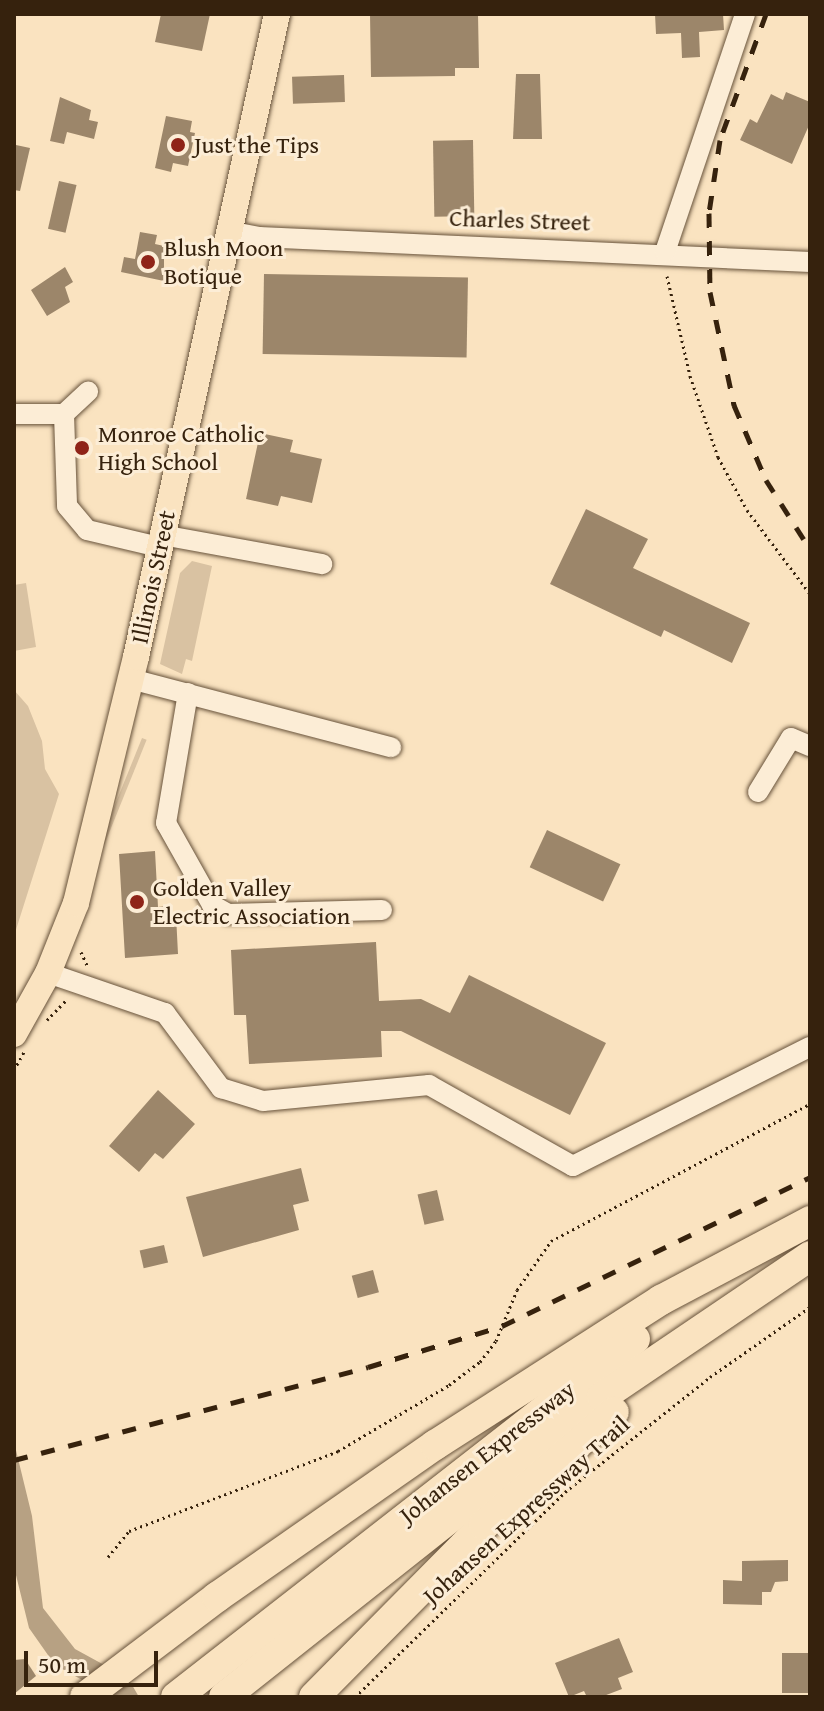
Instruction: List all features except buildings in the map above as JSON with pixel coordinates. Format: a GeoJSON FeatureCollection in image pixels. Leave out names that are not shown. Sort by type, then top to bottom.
{"type":"FeatureCollection","features":[{"type":"Feature","properties":{"kind":"highway"},"geometry":{"type":"LineString","coordinates":[[85,1697],[435,1445],[661,1300],[810,1222]]}},
{"type":"Feature","properties":{"kind":"highway","name":"Johansen Expressway"},"geometry":{"type":"LineString","coordinates":[[176,1697],[591,1371],[701,1292],[810,1222]]}},
{"type":"Feature","properties":{"kind":"highway","name":"Johansen Expressway"},"geometry":{"type":"LineString","coordinates":[[224,1697],[556,1433],[710,1320],[810,1256]]}},
{"type":"Feature","properties":{"kind":"highway"},"geometry":{"type":"LineString","coordinates":[[314,1697],[484,1525],[710,1320]]}},
{"type":"Feature","properties":{"kind":"main road","name":"Illinois Street"},"geometry":{"type":"LineString","coordinates":[[14,1034],[48,973],[76,903],[131,679],[277,14]]}},
{"type":"Feature","properties":{"kind":"street"},"geometry":{"type":"LineString","coordinates":[[665,252],[745,14]]}},
{"type":"Feature","properties":{"kind":"street","name":"Charles Street"},"geometry":{"type":"LineString","coordinates":[[228,231],[259,237],[665,252],[810,262]]}},
{"type":"Feature","properties":{"kind":"street"},"geometry":{"type":"LineString","coordinates":[[14,414],[64,414],[88,392]]}},
{"type":"Feature","properties":{"kind":"street"},"geometry":{"type":"LineString","coordinates":[[64,414],[67,506],[87,530],[322,564]]}},
{"type":"Feature","properties":{"kind":"street"},"geometry":{"type":"LineString","coordinates":[[131,679],[391,747]]}},
{"type":"Feature","properties":{"kind":"street"},"geometry":{"type":"LineString","coordinates":[[188,693],[166,823],[212,905],[228,914],[382,910]]}},
{"type":"Feature","properties":{"kind":"street"},"geometry":{"type":"LineString","coordinates":[[758,792],[791,738],[810,746]]}},
{"type":"Feature","properties":{"kind":"street"},"geometry":{"type":"LineString","coordinates":[[48,973],[165,1013],[221,1088],[263,1101],[429,1085],[573,1166],[810,1047]]}},
{"type":"Feature","properties":{"kind":"path"},"geometry":{"type":"LineString","coordinates":[[665,252],[690,376],[718,457],[747,510],[810,594]]}},
{"type":"Feature","properties":{"kind":"path"},"geometry":{"type":"LineString","coordinates":[[108,1557],[129,1531],[338,1451],[449,1385],[480,1362],[496,1341],[517,1290],[551,1241],[810,1104]]}},
{"type":"Feature","properties":{"kind":"path","name":"Johansen Expressway Trail"},"geometry":{"type":"LineString","coordinates":[[355,1697],[565,1492],[710,1377],[810,1307]]}},
{"type":"Feature","properties":{"kind":"shaded area"},"geometry":{"type":"Polygon","coordinates":[[[192,561],[212,566],[192,661],[186,659],[182,674],[160,664],[180,573],[192,561]]]}},
{"type":"Feature","properties":{"kind":"shaded area"},"geometry":{"type":"Polygon","coordinates":[[[26,583],[36,647],[14,651],[14,585],[26,583]]]}},
{"type":"Feature","properties":{"kind":"shaded area"},"geometry":{"type":"Polygon","coordinates":[[[14,690],[28,706],[42,741],[45,769],[59,794],[14,936],[14,690]]]}},
{"type":"Feature","properties":{"kind":"shaded area"},"geometry":{"type":"Polygon","coordinates":[[[142,738],[147,740],[103,847],[99,846],[142,738]]]}},
{"type":"Feature","properties":{"kind":"shaded area"},"geometry":{"type":"Polygon","coordinates":[[[14,1442],[32,1516],[43,1608],[75,1649],[128,1678],[139,1697],[113,1697],[55,1665],[29,1628],[14,1567],[14,1442]]]}},
{"type":"Feature","properties":{"kind":"railway"},"geometry":{"type":"LineString","coordinates":[[766,14],[720,140],[709,213],[710,292],[734,405],[766,480],[810,549]]}},
{"type":"Feature","properties":{"kind":"railway"},"geometry":{"type":"LineString","coordinates":[[14,1460],[368,1367],[502,1326],[810,1177]]}},
{"type":"Feature","properties":{"kind":"place","name":"Just the Tips"},"geometry":{"type":"Point","coordinates":[178,145]}},
{"type":"Feature","properties":{"kind":"place","name":"Blush Moon Botique"},"geometry":{"type":"Point","coordinates":[148,262]}},
{"type":"Feature","properties":{"kind":"place","name":"Monroe Catholic High School"},"geometry":{"type":"Point","coordinates":[82,448]}},
{"type":"Feature","properties":{"kind":"place","name":"Golden Valley Electric Association"},"geometry":{"type":"Point","coordinates":[137,902]}}]}
